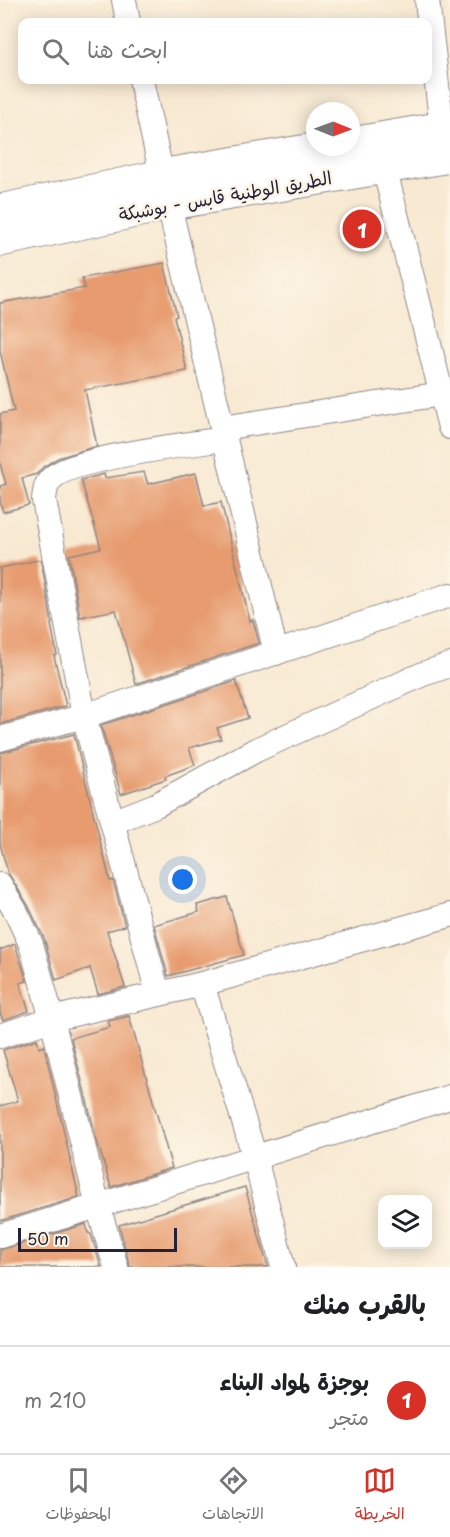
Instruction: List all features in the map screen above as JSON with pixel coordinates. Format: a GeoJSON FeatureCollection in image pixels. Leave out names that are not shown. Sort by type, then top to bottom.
{"type":"FeatureCollection","features":[{"type":"Feature","properties":{"kind":"main road"},"geometry":{"type":"LineString","coordinates":[[360,143],[447,137]]}},
{"type":"Feature","properties":{"kind":"main road","name":"الطريق الوطنية قابس - بوشبكة"},"geometry":{"type":"LineString","coordinates":[[0,211],[165,190],[384,167],[447,137]]}},
{"type":"Feature","properties":{"kind":"main road","name":"الطريق الوطنية قابس - بوشبكة"},"geometry":{"type":"LineString","coordinates":[[0,240],[165,190],[306,153]]}},
{"type":"Feature","properties":{"kind":"street"},"geometry":{"type":"LineString","coordinates":[[124,0],[128,18]]}},
{"type":"Feature","properties":{"kind":"street"},"geometry":{"type":"LineString","coordinates":[[427,0],[430,18]]}},
{"type":"Feature","properties":{"kind":"street"},"geometry":{"type":"LineString","coordinates":[[432,34],[447,137]]}},
{"type":"Feature","properties":{"kind":"street"},"geometry":{"type":"LineString","coordinates":[[142,84],[165,190],[276,653]]}},
{"type":"Feature","properties":{"kind":"street"},"geometry":{"type":"LineString","coordinates":[[384,167],[450,427]]}},
{"type":"Feature","properties":{"kind":"street"},"geometry":{"type":"LineString","coordinates":[[158,994],[84,716],[44,500],[46,486],[51,478],[77,464],[223,434],[442,394]]}},
{"type":"Feature","properties":{"kind":"street"},"geometry":{"type":"LineString","coordinates":[[0,739],[84,716],[450,595]]}},
{"type":"Feature","properties":{"kind":"street"},"geometry":{"type":"LineString","coordinates":[[112,822],[156,805],[256,750],[423,674],[450,665]]}},
{"type":"Feature","properties":{"kind":"street"},"geometry":{"type":"LineString","coordinates":[[0,885],[31,944],[98,1206],[116,1267]]}},
{"type":"Feature","properties":{"kind":"street"},"geometry":{"type":"LineString","coordinates":[[0,1036],[52,1019],[202,984],[450,915]]}},
{"type":"Feature","properties":{"kind":"street"},"geometry":{"type":"LineString","coordinates":[[202,984],[255,1158],[284,1267]]}},
{"type":"Feature","properties":{"kind":"street"},"geometry":{"type":"LineString","coordinates":[[0,1236],[450,1097]]}},
{"type":"Feature","properties":{"kind":"building"},"geometry":{"type":"Polygon","coordinates":[[[164,263],[187,371],[85,390],[97,446],[58,458],[43,467],[37,474],[22,478],[29,505],[3,512],[0,486],[6,484],[0,464],[0,414],[14,411],[0,351],[0,303],[85,288],[82,278],[164,263]]]}},
{"type":"Feature","properties":{"kind":"building"},"geometry":{"type":"Polygon","coordinates":[[[144,472],[148,484],[196,473],[204,506],[221,502],[250,621],[253,620],[259,643],[136,684],[116,610],[80,617],[69,555],[101,548],[81,480],[104,474],[105,478],[144,472]]]}},
{"type":"Feature","properties":{"kind":"building"},"geometry":{"type":"Polygon","coordinates":[[[41,560],[57,655],[54,656],[66,706],[0,724],[0,568],[41,560]]]}},
{"type":"Feature","properties":{"kind":"building"},"geometry":{"type":"Polygon","coordinates":[[[236,681],[248,718],[217,728],[221,739],[189,748],[195,765],[165,776],[166,779],[121,794],[101,725],[236,681]]]}},
{"type":"Feature","properties":{"kind":"building"},"geometry":{"type":"Polygon","coordinates":[[[74,734],[110,881],[113,880],[125,926],[107,931],[125,987],[98,994],[90,968],[56,980],[44,938],[28,905],[8,873],[0,844],[0,753],[74,734]]]}},
{"type":"Feature","properties":{"kind":"building"},"geometry":{"type":"Polygon","coordinates":[[[227,897],[244,955],[168,976],[154,925],[199,912],[197,905],[227,897]]]}},
{"type":"Feature","properties":{"kind":"building"},"geometry":{"type":"Polygon","coordinates":[[[15,944],[27,981],[20,983],[29,1011],[3,1020],[0,1013],[0,950],[15,944]]]}},
{"type":"Feature","properties":{"kind":"building"},"geometry":{"type":"Polygon","coordinates":[[[129,1016],[172,1168],[111,1187],[71,1038],[110,1027],[108,1021],[129,1016]]]}},
{"type":"Feature","properties":{"kind":"building"},"geometry":{"type":"Polygon","coordinates":[[[37,1039],[39,1048],[44,1046],[79,1197],[0,1221],[0,1106],[18,1101],[3,1050],[37,1039]]]}},
{"type":"Feature","properties":{"kind":"building"},"geometry":{"type":"Polygon","coordinates":[[[245,1187],[268,1267],[130,1267],[119,1225],[245,1187]]]}},
{"type":"Feature","properties":{"kind":"building"},"geometry":{"type":"Polygon","coordinates":[[[86,1224],[101,1267],[0,1267],[0,1250],[86,1224]]]}},
{"type":"Feature","properties":{"kind":"place","name":"بوجزة لمواد البناء"},"geometry":{"type":"Point","coordinates":[362,229]}}]}
